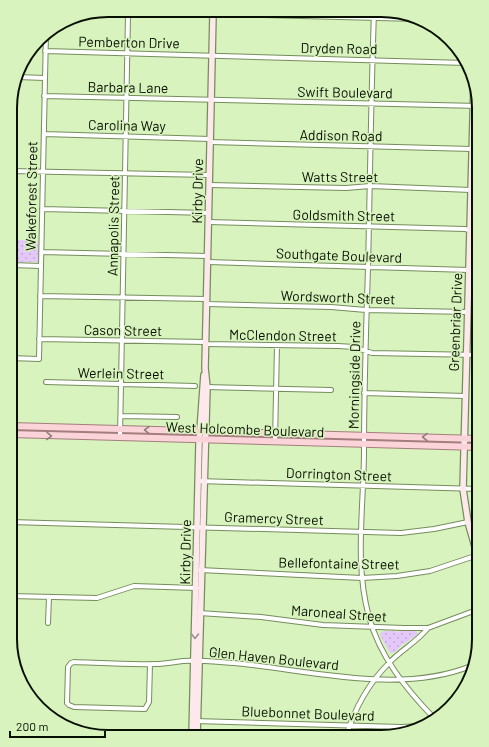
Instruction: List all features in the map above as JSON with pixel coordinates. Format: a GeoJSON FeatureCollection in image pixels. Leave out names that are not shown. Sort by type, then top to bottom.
{"type":"FeatureCollection","features":[{"type":"Feature","properties":{"kind":"main road","name":"Kirby Drive"},"geometry":{"type":"LineString","coordinates":[[193,730],[195,721],[197,662],[202,439],[206,368],[213,17]]}},
{"type":"Feature","properties":{"kind":"main road","name":"Greenbriar Drive"},"geometry":{"type":"LineString","coordinates":[[472,149],[463,489],[468,522],[472,536]]}},
{"type":"Feature","properties":{"kind":"main road","name":"West Holcombe Boulevard"},"geometry":{"type":"LineString","coordinates":[[17,426],[472,439]]}},
{"type":"Feature","properties":{"kind":"main road","name":"West Holcombe Boulevard"},"geometry":{"type":"LineString","coordinates":[[17,434],[472,447]]}},
{"type":"Feature","properties":{"kind":"main road","name":"Kirby Drive"},"geometry":{"type":"LineString","coordinates":[[195,721],[196,730]]}},
{"type":"Feature","properties":{"kind":"street","name":"Annapolis Street"},"geometry":{"type":"LineString","coordinates":[[120,437],[128,17]]}},
{"type":"Feature","properties":{"kind":"street"},"geometry":{"type":"LineString","coordinates":[[336,17],[396,19]]}},
{"type":"Feature","properties":{"kind":"street","name":"Morningside Drive"},"geometry":{"type":"LineString","coordinates":[[374,18],[364,393],[362,578],[369,615],[380,646],[400,679],[431,715]]}},
{"type":"Feature","properties":{"kind":"street","name":"Wakeforest Street"},"geometry":{"type":"LineString","coordinates":[[17,358],[39,359],[46,42]]}},
{"type":"Feature","properties":{"kind":"street","name":"Pemberton Drive"},"geometry":{"type":"LineString","coordinates":[[45,52],[212,56]]}},
{"type":"Feature","properties":{"kind":"street","name":"Dryden Road"},"geometry":{"type":"LineString","coordinates":[[212,56],[460,63]]}},
{"type":"Feature","properties":{"kind":"street"},"geometry":{"type":"LineString","coordinates":[[22,78],[45,78]]}},
{"type":"Feature","properties":{"kind":"street","name":"Barbara Lane"},"geometry":{"type":"LineString","coordinates":[[44,96],[211,99]]}},
{"type":"Feature","properties":{"kind":"street","name":"Swift Boulevard"},"geometry":{"type":"LineString","coordinates":[[211,99],[472,105]]}},
{"type":"Feature","properties":{"kind":"street","name":"Carolina Way"},"geometry":{"type":"LineString","coordinates":[[44,134],[126,136],[210,141]]}},
{"type":"Feature","properties":{"kind":"street","name":"Addison Road"},"geometry":{"type":"LineString","coordinates":[[210,141],[472,149]]}},
{"type":"Feature","properties":{"kind":"street"},"geometry":{"type":"LineString","coordinates":[[17,171],[209,175]]}},
{"type":"Feature","properties":{"kind":"street","name":"Watts Street"},"geometry":{"type":"LineString","coordinates":[[209,185],[346,188],[370,186],[471,190]]}},
{"type":"Feature","properties":{"kind":"street"},"geometry":{"type":"LineString","coordinates":[[42,209],[209,213]]}},
{"type":"Feature","properties":{"kind":"street","name":"Goldsmith Street"},"geometry":{"type":"LineString","coordinates":[[208,222],[470,230]]}},
{"type":"Feature","properties":{"kind":"street"},"geometry":{"type":"LineString","coordinates":[[41,252],[208,256]]}},
{"type":"Feature","properties":{"kind":"street","name":"Southgate Boulevard"},"geometry":{"type":"LineString","coordinates":[[208,262],[368,267],[472,275]]}},
{"type":"Feature","properties":{"kind":"street"},"geometry":{"type":"LineString","coordinates":[[17,265],[41,266]]}},
{"type":"Feature","properties":{"kind":"street","name":"Wordsworth Street"},"geometry":{"type":"LineString","coordinates":[[40,296],[123,297],[326,306],[366,310],[468,312]]}},
{"type":"Feature","properties":{"kind":"street","name":"Cason Street"},"geometry":{"type":"LineString","coordinates":[[39,339],[206,343]]}},
{"type":"Feature","properties":{"kind":"street","name":"McClendon Street"},"geometry":{"type":"LineString","coordinates":[[206,343],[347,347],[372,353],[472,356]]}},
{"type":"Feature","properties":{"kind":"street"},"geometry":{"type":"LineString","coordinates":[[275,442],[277,345]]}},
{"type":"Feature","properties":{"kind":"street","name":"Werlein Street"},"geometry":{"type":"LineString","coordinates":[[46,382],[195,386]]}},
{"type":"Feature","properties":{"kind":"street"},"geometry":{"type":"LineString","coordinates":[[205,387],[331,390]]}},
{"type":"Feature","properties":{"kind":"street"},"geometry":{"type":"LineString","coordinates":[[364,393],[465,396]]}},
{"type":"Feature","properties":{"kind":"street"},"geometry":{"type":"LineString","coordinates":[[121,416],[177,417]]}},
{"type":"Feature","properties":{"kind":"street","name":"Dorrington Street"},"geometry":{"type":"LineString","coordinates":[[201,481],[472,489]]}},
{"type":"Feature","properties":{"kind":"street","name":"Gramercy Street"},"geometry":{"type":"LineString","coordinates":[[17,522],[401,533],[434,529],[468,522]]}},
{"type":"Feature","properties":{"kind":"street","name":"Bellefontaine Street"},"geometry":{"type":"LineString","coordinates":[[199,570],[362,578],[413,574],[430,571],[472,559]]}},
{"type":"Feature","properties":{"kind":"street"},"geometry":{"type":"LineString","coordinates":[[17,596],[97,598],[134,586],[199,588]]}},
{"type":"Feature","properties":{"kind":"street"},"geometry":{"type":"LineString","coordinates":[[48,622],[49,597]]}},
{"type":"Feature","properties":{"kind":"street","name":"Maroneal Street"},"geometry":{"type":"LineString","coordinates":[[198,613],[261,617],[323,625],[373,628],[428,628],[472,612]]}},
{"type":"Feature","properties":{"kind":"street"},"geometry":{"type":"LineString","coordinates":[[348,730],[360,702],[375,678],[389,662],[428,628]]}},
{"type":"Feature","properties":{"kind":"street","name":"Glen Haven Boulevard"},"geometry":{"type":"LineString","coordinates":[[150,664],[148,705],[143,709],[72,707],[67,703],[68,667],[74,662],[165,664],[184,661],[234,663],[306,673],[400,679],[432,677],[467,667]]}},
{"type":"Feature","properties":{"kind":"street","name":"Bluebonnet Boulevard"},"geometry":{"type":"LineString","coordinates":[[195,721],[403,727]]}},
{"type":"Feature","properties":{"kind":"shaded area"},"geometry":{"type":"Polygon","coordinates":[[[17,240],[38,241],[38,262],[17,262],[17,240]]]}},
{"type":"Feature","properties":{"kind":"shaded area"},"geometry":{"type":"Polygon","coordinates":[[[395,631],[398,633],[399,631],[416,631],[418,634],[402,644],[399,649],[390,653],[380,635],[381,632],[395,631]]]}}]}
